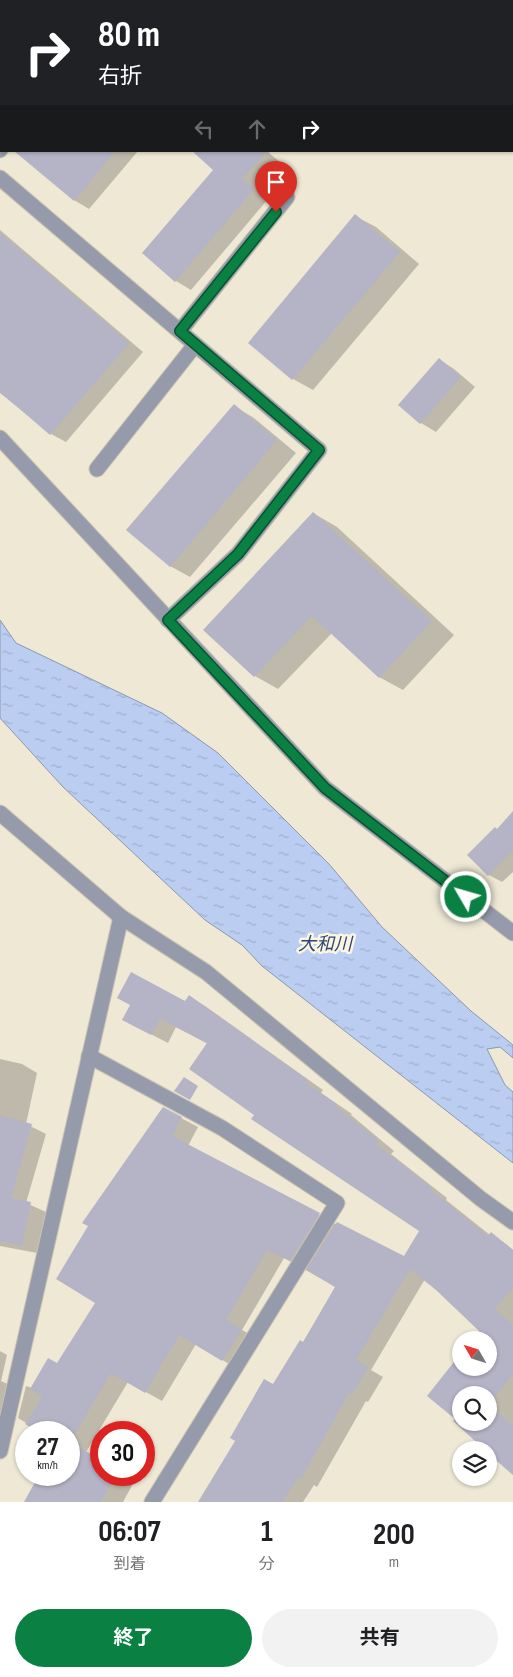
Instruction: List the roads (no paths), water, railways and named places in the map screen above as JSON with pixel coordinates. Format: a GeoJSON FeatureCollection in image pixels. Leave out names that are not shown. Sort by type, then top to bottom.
{"type":"FeatureCollection","features":[{"type":"Feature","properties":{"kind":"street"},"geometry":{"type":"LineString","coordinates":[[0,178],[319,450],[238,554],[168,620]]}},
{"type":"Feature","properties":{"kind":"street"},"geometry":{"type":"LineString","coordinates":[[180,331],[288,197]]}},
{"type":"Feature","properties":{"kind":"street"},"geometry":{"type":"LineString","coordinates":[[97,469],[195,344]]}},
{"type":"Feature","properties":{"kind":"street"},"geometry":{"type":"LineString","coordinates":[[0,438],[325,788],[513,933]]}},
{"type":"Feature","properties":{"kind":"street"},"geometry":{"type":"LineString","coordinates":[[0,813],[121,917],[206,972],[481,1199],[513,1222]]}},
{"type":"Feature","properties":{"kind":"street"},"geometry":{"type":"LineString","coordinates":[[0,1450],[121,917]]}},
{"type":"Feature","properties":{"kind":"street"},"geometry":{"type":"LineString","coordinates":[[89,1056],[222,1128],[337,1203],[152,1502]]}},
{"type":"Feature","properties":{"kind":"water","name":"大和川"},"geometry":{"type":"Polygon","coordinates":[[[0,620],[16,643],[162,713],[218,753],[329,864],[382,927],[471,1011],[513,1045],[513,1058],[500,1047],[487,1049],[505,1085],[513,1092],[513,1163],[262,966],[242,945],[205,920],[63,787],[0,718],[0,620]]]}}]}
